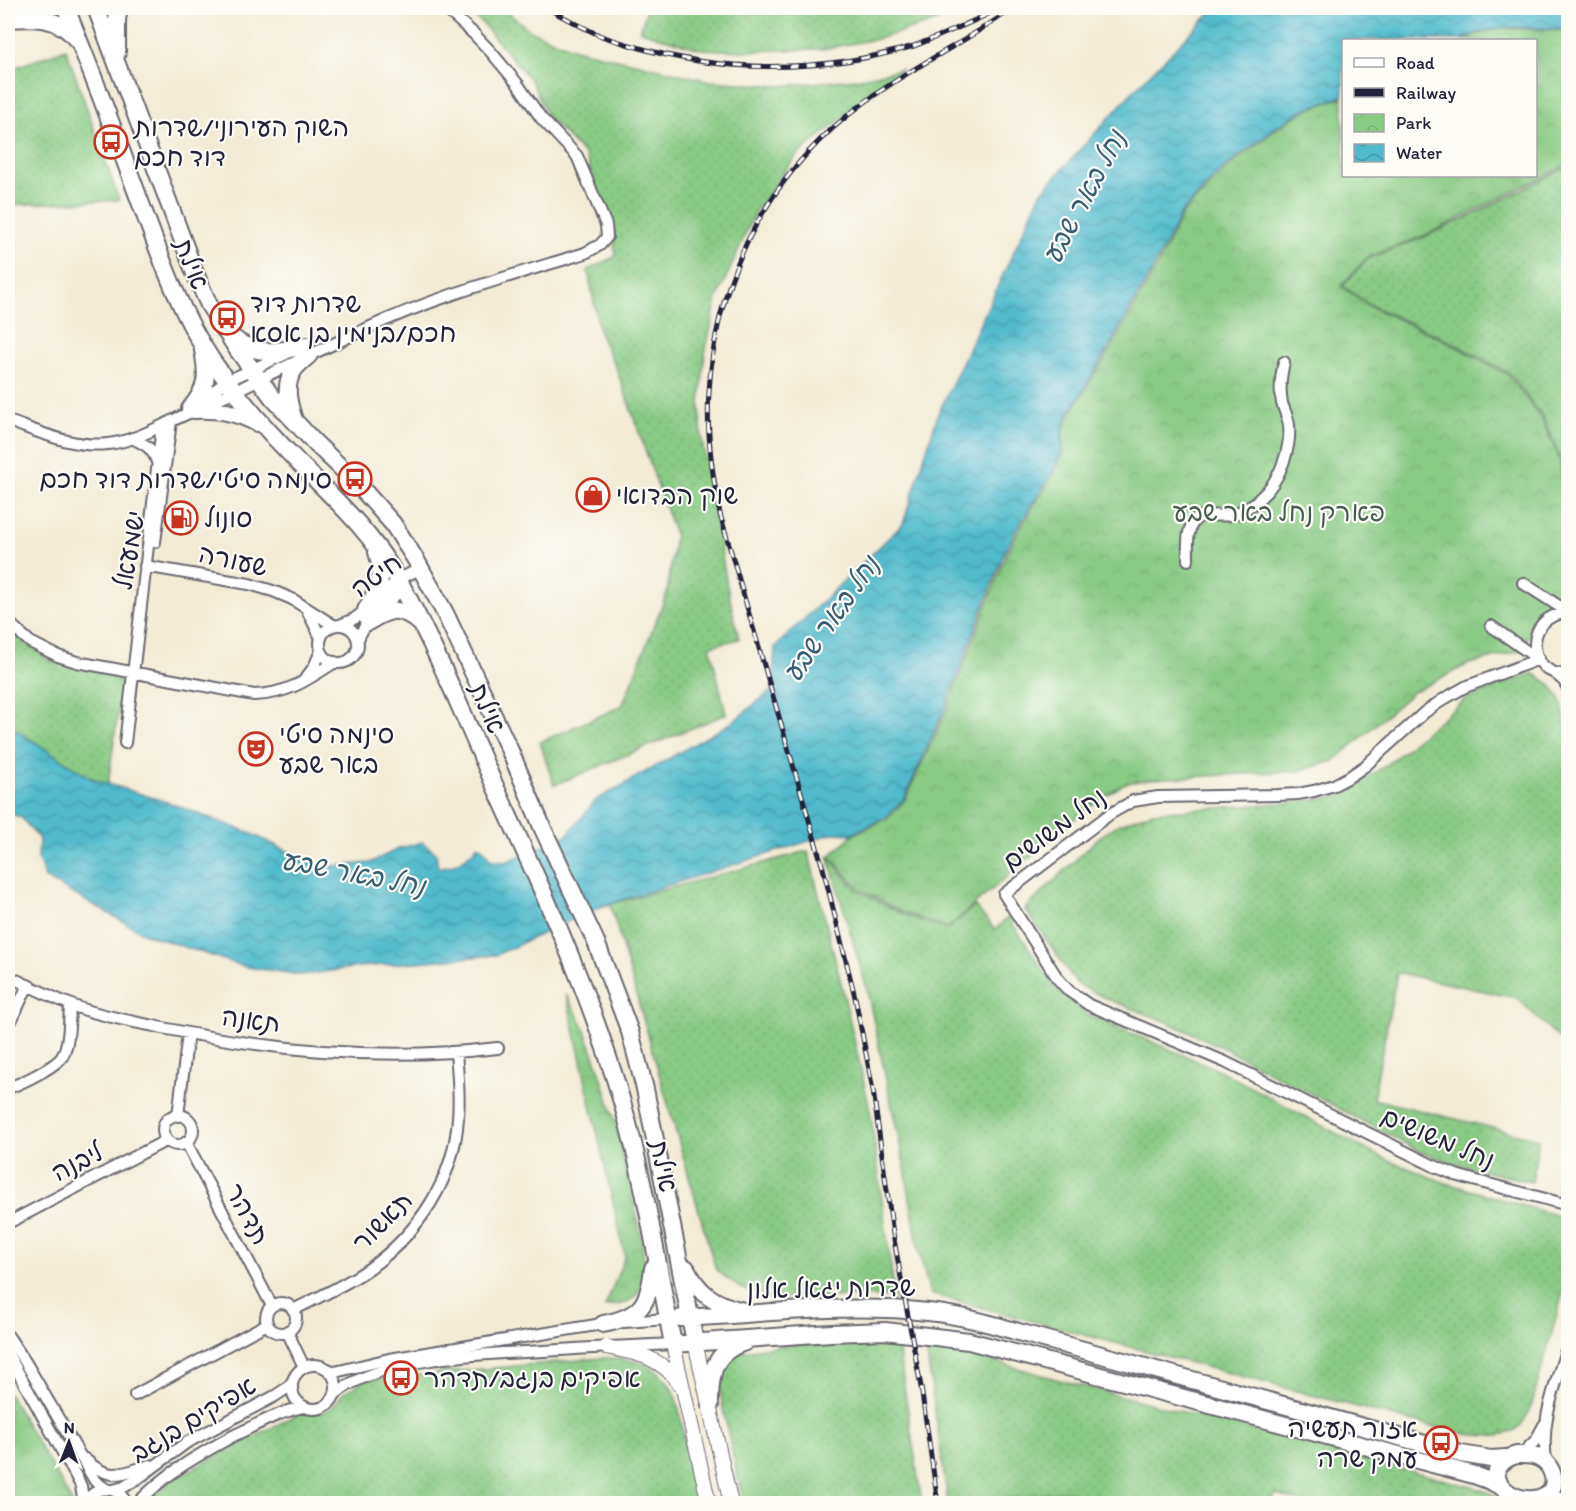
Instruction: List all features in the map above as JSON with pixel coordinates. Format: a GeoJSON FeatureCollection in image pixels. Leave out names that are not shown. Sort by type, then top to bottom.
{"type":"FeatureCollection","features":[{"type":"Feature","properties":{"kind":"highway","name":"אילת"},"geometry":{"type":"LineString","coordinates":[[66,8],[171,281],[201,344],[264,426],[335,498],[372,540],[401,584],[526,851],[594,1015],[623,1104],[639,1170],[673,1344]]}},
{"type":"Feature","properties":{"kind":"highway","name":"אילת"},"geometry":{"type":"LineString","coordinates":[[96,8],[209,305],[254,374],[273,398],[354,480],[393,524],[422,568],[511,753],[543,829],[596,942],[621,1005],[637,1058],[659,1155],[695,1342]]}},
{"type":"Feature","properties":{"kind":"highway"},"geometry":{"type":"LineString","coordinates":[[117,63],[119,8]]}},
{"type":"Feature","properties":{"kind":"highway"},"geometry":{"type":"LineString","coordinates":[[8,19],[36,18],[65,27],[76,38],[85,53]]}},
{"type":"Feature","properties":{"kind":"highway"},"geometry":{"type":"LineString","coordinates":[[225,330],[237,341],[263,352],[307,350]]}},
{"type":"Feature","properties":{"kind":"highway"},"geometry":{"type":"LineString","coordinates":[[179,416],[202,394],[206,381],[207,371],[201,344]]}},
{"type":"Feature","properties":{"kind":"highway"},"geometry":{"type":"LineString","coordinates":[[294,421],[288,389],[292,372],[307,350]]}},
{"type":"Feature","properties":{"kind":"highway"},"geometry":{"type":"LineString","coordinates":[[179,416],[210,410],[236,413],[264,426]]}},
{"type":"Feature","properties":{"kind":"highway"},"geometry":{"type":"LineString","coordinates":[[367,616],[381,577],[381,566],[372,540]]}},
{"type":"Feature","properties":{"kind":"highway"},"geometry":{"type":"LineString","coordinates":[[367,616],[401,610],[421,624]]}},
{"type":"Feature","properties":{"kind":"highway"},"geometry":{"type":"LineString","coordinates":[[603,1324],[631,1315],[647,1297],[652,1280],[653,1240]]}},
{"type":"Feature","properties":{"kind":"highway"},"geometry":{"type":"LineString","coordinates":[[679,1254],[692,1280],[708,1296],[727,1306],[757,1314]]}},
{"type":"Feature","properties":{"kind":"highway","name":"שדרות יגאל אלון"},"geometry":{"type":"LineString","coordinates":[[668,1319],[869,1308],[931,1312],[974,1320],[1461,1454],[1491,1459],[1513,1457]]}},
{"type":"Feature","properties":{"kind":"highway","name":"שדרות יגאל אלון"},"geometry":{"type":"LineString","coordinates":[[673,1344],[885,1331],[969,1341],[1474,1474],[1500,1486]]}},
{"type":"Feature","properties":{"kind":"highway"},"geometry":{"type":"LineString","coordinates":[[710,1405],[710,1383],[715,1364],[728,1349],[757,1338]]}},
{"type":"Feature","properties":{"kind":"highway"},"geometry":{"type":"LineString","coordinates":[[1549,1468],[1554,1480],[1552,1489],[1541,1498],[1530,1500],[1510,1495],[1500,1486],[1497,1479],[1497,1471],[1501,1463],[1513,1457],[1534,1456],[1569,1481]]}},
{"type":"Feature","properties":{"kind":"highway"},"geometry":{"type":"LineString","coordinates":[[1541,1498],[1569,1501]]}},
{"type":"Feature","properties":{"kind":"main road"},"geometry":{"type":"LineString","coordinates":[[8,19],[38,8]]}},
{"type":"Feature","properties":{"kind":"main road","name":"אילת"},"geometry":{"type":"LineString","coordinates":[[695,1342],[731,1503]]}},
{"type":"Feature","properties":{"kind":"main road","name":"אילת"},"geometry":{"type":"LineString","coordinates":[[673,1344],[709,1503]]}},
{"type":"Feature","properties":{"kind":"main road"},"geometry":{"type":"LineString","coordinates":[[606,1347],[633,1352],[654,1360],[671,1373],[684,1391]]}},
{"type":"Feature","properties":{"kind":"street"},"geometry":{"type":"LineString","coordinates":[[8,421],[76,444],[110,444],[132,438],[179,416],[254,374],[307,350],[446,296],[585,253],[600,245],[607,237],[606,225],[577,156],[541,118],[517,82],[491,52],[445,8]]}},
{"type":"Feature","properties":{"kind":"street"},"geometry":{"type":"LineString","coordinates":[[1188,560],[1189,533],[1193,521],[1204,515],[1214,517],[1231,515],[1246,509],[1259,500],[1278,474],[1287,450],[1289,433],[1289,422],[1282,403],[1280,388],[1284,362]]}},
{"type":"Feature","properties":{"kind":"street","name":"ישמעאל"},"geometry":{"type":"LineString","coordinates":[[149,566],[158,463],[179,416]]}},
{"type":"Feature","properties":{"kind":"street","name":"ישמעאל"},"geometry":{"type":"LineString","coordinates":[[125,743],[140,616],[179,416]]}},
{"type":"Feature","properties":{"kind":"street"},"geometry":{"type":"LineString","coordinates":[[132,438],[153,452],[158,463]]}},
{"type":"Feature","properties":{"kind":"street","name":"שעורה"},"geometry":{"type":"LineString","coordinates":[[149,566],[265,588],[292,599],[307,610],[337,625]]}},
{"type":"Feature","properties":{"kind":"street","name":"חיטה"},"geometry":{"type":"LineString","coordinates":[[133,673],[254,695],[269,695],[296,687],[335,662],[345,662],[353,657],[358,648],[358,639],[367,616],[422,568]]}},
{"type":"Feature","properties":{"kind":"street"},"geometry":{"type":"LineString","coordinates":[[1524,583],[1569,613]]}},
{"type":"Feature","properties":{"kind":"street"},"geometry":{"type":"LineString","coordinates":[[296,687],[308,676],[321,651],[321,638],[307,610]]}},
{"type":"Feature","properties":{"kind":"street"},"geometry":{"type":"LineString","coordinates":[[1539,659],[1535,650],[1537,631],[1551,617],[1569,613]]}},
{"type":"Feature","properties":{"kind":"street","name":"חיטה"},"geometry":{"type":"LineString","coordinates":[[321,638],[325,630],[367,616]]}},
{"type":"Feature","properties":{"kind":"street"},"geometry":{"type":"LineString","coordinates":[[8,622],[30,642],[58,656],[133,673]]}},
{"type":"Feature","properties":{"kind":"street","name":"חיטה"},"geometry":{"type":"LineString","coordinates":[[337,625],[351,628],[358,639]]}},
{"type":"Feature","properties":{"kind":"street"},"geometry":{"type":"LineString","coordinates":[[1491,626],[1539,659],[1569,688]]}},
{"type":"Feature","properties":{"kind":"street"},"geometry":{"type":"LineString","coordinates":[[321,651],[335,662]]}},
{"type":"Feature","properties":{"kind":"street","name":"נחל משושים"},"geometry":{"type":"LineString","coordinates":[[1539,659],[1466,687],[1444,699],[1425,712],[1365,766],[1334,785],[1314,791],[1278,795],[1158,797],[1133,801],[1110,814],[1004,894],[1058,980],[1089,1005],[1225,1062],[1456,1175],[1569,1205]]}},
{"type":"Feature","properties":{"kind":"street"},"geometry":{"type":"LineString","coordinates":[[1555,673],[1569,674]]}},
{"type":"Feature","properties":{"kind":"street","name":"תאנה"},"geometry":{"type":"LineString","coordinates":[[8,976],[70,1004],[115,1017],[239,1042],[323,1051],[387,1054],[456,1053],[498,1048]]}},
{"type":"Feature","properties":{"kind":"street"},"geometry":{"type":"LineString","coordinates":[[8,1022],[12,1019],[28,985]]}},
{"type":"Feature","properties":{"kind":"street"},"geometry":{"type":"LineString","coordinates":[[8,1088],[24,1082],[62,1058],[68,1041],[70,1004]]}},
{"type":"Feature","properties":{"kind":"street"},"geometry":{"type":"LineString","coordinates":[[178,1116],[188,1033]]}},
{"type":"Feature","properties":{"kind":"street","name":"תאשור"},"geometry":{"type":"LineString","coordinates":[[292,1310],[339,1287],[369,1268],[401,1241],[432,1202],[445,1177],[455,1139],[459,1088],[456,1053]]}},
{"type":"Feature","properties":{"kind":"street"},"geometry":{"type":"LineString","coordinates":[[178,1116],[186,1118],[192,1126],[191,1135],[186,1142],[175,1144],[167,1140],[163,1132],[165,1123],[171,1117],[178,1116]]}},
{"type":"Feature","properties":{"kind":"street","name":"ליבנה"},"geometry":{"type":"LineString","coordinates":[[8,1223],[167,1140]]}},
{"type":"Feature","properties":{"kind":"street","name":"תדהר"},"geometry":{"type":"LineString","coordinates":[[186,1142],[272,1306]]}},
{"type":"Feature","properties":{"kind":"street"},"geometry":{"type":"LineString","coordinates":[[283,1304],[292,1310],[295,1320],[287,1331],[276,1332],[267,1324],[266,1315],[272,1306],[283,1304]]}},
{"type":"Feature","properties":{"kind":"street","name":"שדרות יגאל אלון"},"geometry":{"type":"LineString","coordinates":[[304,1367],[314,1365],[335,1372],[389,1359],[603,1324],[668,1319]]}},
{"type":"Feature","properties":{"kind":"street"},"geometry":{"type":"LineString","coordinates":[[135,1395],[267,1324]]}},
{"type":"Feature","properties":{"kind":"street"},"geometry":{"type":"LineString","coordinates":[[287,1331],[304,1367]]}},
{"type":"Feature","properties":{"kind":"street"},"geometry":{"type":"LineString","coordinates":[[8,1336],[94,1481],[119,1493],[127,1503]]}},
{"type":"Feature","properties":{"kind":"street","name":"שדרות יגאל אלון"},"geometry":{"type":"LineString","coordinates":[[335,1394],[363,1377],[418,1363],[476,1355],[673,1344]]}},
{"type":"Feature","properties":{"kind":"street"},"geometry":{"type":"LineString","coordinates":[[1513,1457],[1536,1440],[1546,1419],[1569,1344]]}},
{"type":"Feature","properties":{"kind":"street"},"geometry":{"type":"LineString","coordinates":[[8,1357],[77,1478],[84,1503]]}},
{"type":"Feature","properties":{"kind":"street","name":"אפיקים בנגב"},"geometry":{"type":"LineString","coordinates":[[84,1503],[92,1493],[124,1486],[186,1443],[275,1396],[287,1388],[295,1375],[304,1367]]}},
{"type":"Feature","properties":{"kind":"street"},"geometry":{"type":"LineString","coordinates":[[323,1367],[333,1375],[335,1394]]}},
{"type":"Feature","properties":{"kind":"street"},"geometry":{"type":"LineString","coordinates":[[292,1382],[294,1396],[303,1407]]}},
{"type":"Feature","properties":{"kind":"street","name":"אפיקים בנגב"},"geometry":{"type":"LineString","coordinates":[[136,1503],[158,1484],[202,1453],[272,1416],[303,1407],[310,1409],[322,1407],[328,1404],[335,1394]]}},
{"type":"Feature","properties":{"kind":"street"},"geometry":{"type":"LineString","coordinates":[[1546,1419],[1545,1445],[1549,1468]]}},
{"type":"Feature","properties":{"kind":"street"},"geometry":{"type":"LineString","coordinates":[[74,1448],[98,1470],[112,1475],[156,1464]]}},
{"type":"Feature","properties":{"kind":"green space"},"geometry":{"type":"Polygon","coordinates":[[[463,8],[502,8],[531,31],[575,49],[710,81],[780,86],[856,79],[902,69],[796,156],[755,212],[717,299],[705,353],[700,404],[702,441],[727,586],[739,639],[710,646],[726,714],[554,785],[540,742],[622,706],[667,593],[675,535],[617,370],[600,335],[588,270],[616,256],[612,230],[585,155],[548,118],[532,82],[483,24],[463,8]]]}},
{"type":"Feature","properties":{"kind":"green space"},"geometry":{"type":"Polygon","coordinates":[[[647,8],[970,8],[931,23],[877,39],[823,49],[741,51],[700,49],[640,31],[647,8]]]}},
{"type":"Feature","properties":{"kind":"green space","name":"פארק נחל באר שבע"},"geometry":{"type":"Polygon","coordinates":[[[1500,28],[1568,31],[1568,164],[1424,236],[1368,257],[1341,286],[1369,306],[1440,338],[1507,374],[1541,417],[1560,461],[1564,535],[1568,554],[1568,602],[1551,609],[1538,620],[1521,651],[1469,664],[1413,692],[1334,761],[1298,771],[1152,779],[1125,783],[1087,808],[947,928],[902,912],[858,888],[830,856],[852,835],[887,819],[905,800],[946,711],[1005,557],[1020,528],[1054,474],[1063,453],[1063,431],[1070,414],[1110,350],[1156,268],[1183,213],[1226,169],[1280,126],[1306,110],[1342,97],[1342,177],[1537,177],[1537,39],[1467,39],[1500,28]]]}},
{"type":"Feature","properties":{"kind":"green space"},"geometry":{"type":"Polygon","coordinates":[[[66,49],[119,200],[8,205],[8,70],[66,49]]]}},
{"type":"Feature","properties":{"kind":"green space"},"geometry":{"type":"Polygon","coordinates":[[[1568,166],[1568,546],[1562,461],[1542,416],[1509,373],[1441,337],[1370,305],[1343,286],[1368,259],[1474,214],[1568,166]]]}},
{"type":"Feature","properties":{"kind":"green space"},"geometry":{"type":"Polygon","coordinates":[[[8,627],[51,661],[123,677],[108,784],[92,779],[8,725],[8,627]]]}},
{"type":"Feature","properties":{"kind":"green space"},"geometry":{"type":"Polygon","coordinates":[[[1533,673],[1550,684],[1561,700],[1568,737],[1568,1047],[1517,998],[1397,973],[1373,1099],[1539,1139],[1532,1182],[1473,1169],[1423,1153],[1226,1049],[1077,984],[1025,909],[1098,838],[1119,824],[1153,812],[1299,802],[1344,795],[1399,755],[1466,699],[1533,673]]]}},
{"type":"Feature","properties":{"kind":"green space"},"geometry":{"type":"Polygon","coordinates":[[[808,851],[870,1110],[895,1298],[867,1296],[767,1298],[739,1287],[716,1270],[610,904],[808,851]]]}},
{"type":"Feature","properties":{"kind":"green space"},"geometry":{"type":"Polygon","coordinates":[[[828,856],[857,890],[902,914],[947,930],[975,906],[995,930],[1008,917],[1056,989],[1088,1015],[1219,1070],[1378,1156],[1443,1182],[1568,1219],[1568,1275],[1530,1411],[1519,1427],[1509,1433],[1496,1435],[1450,1431],[930,1294],[919,1252],[905,1168],[867,990],[828,856]]]}},
{"type":"Feature","properties":{"kind":"green space"},"geometry":{"type":"Polygon","coordinates":[[[566,994],[583,1025],[599,1069],[614,1118],[641,1234],[644,1261],[643,1281],[637,1295],[626,1303],[605,1307],[625,1256],[566,994]]]}},
{"type":"Feature","properties":{"kind":"green space"},"geometry":{"type":"Polygon","coordinates":[[[1568,1142],[1568,1192],[1558,1189],[1568,1142]]]}},
{"type":"Feature","properties":{"kind":"green space"},"geometry":{"type":"Polygon","coordinates":[[[897,1340],[922,1503],[743,1503],[720,1386],[721,1374],[729,1360],[742,1351],[763,1348],[813,1343],[897,1340]]]}},
{"type":"Feature","properties":{"kind":"green space"},"geometry":{"type":"Polygon","coordinates":[[[926,1347],[972,1355],[1480,1489],[1513,1503],[1311,1504],[1274,1494],[1271,1503],[1111,1504],[1064,1491],[980,1503],[948,1503],[926,1347]]]}},
{"type":"Feature","properties":{"kind":"green space"},"geometry":{"type":"Polygon","coordinates":[[[602,1358],[623,1359],[643,1364],[652,1368],[667,1381],[678,1407],[698,1503],[400,1504],[400,1498],[373,1504],[145,1504],[175,1478],[296,1415],[329,1410],[349,1389],[365,1380],[602,1358]]]}},
{"type":"Feature","properties":{"kind":"green space"},"geometry":{"type":"Polygon","coordinates":[[[8,1393],[61,1482],[72,1503],[8,1503],[8,1393]]]}},
{"type":"Feature","properties":{"kind":"water","name":"נחל באר שבע"},"geometry":{"type":"Polygon","coordinates":[[[1218,8],[1568,8],[1568,30],[1514,27],[1487,30],[1464,39],[1342,39],[1342,96],[1305,109],[1279,125],[1224,168],[1182,212],[1108,349],[1069,413],[1062,431],[1061,453],[1052,473],[1018,527],[1003,556],[944,710],[904,799],[886,817],[851,834],[834,833],[600,907],[496,955],[359,967],[302,975],[246,967],[145,934],[45,878],[38,859],[39,839],[21,817],[8,813],[8,725],[92,779],[170,803],[250,833],[321,867],[370,863],[398,849],[422,842],[436,853],[438,868],[461,861],[478,845],[490,859],[506,862],[567,835],[596,800],[731,723],[772,690],[775,647],[903,524],[938,414],[1041,193],[1134,90],[1212,11],[1218,8]]]}},
{"type":"Feature","properties":{"kind":"railway"},"geometry":{"type":"LineString","coordinates":[[547,8],[599,35],[622,43],[700,61],[772,66],[808,65],[879,55],[914,46],[997,9]]}},
{"type":"Feature","properties":{"kind":"railway"},"geometry":{"type":"LineString","coordinates":[[938,1504],[921,1387],[893,1234],[873,1090],[855,997],[823,868],[720,514],[710,453],[709,392],[713,352],[721,313],[733,275],[748,239],[790,173],[817,143],[873,96],[1014,8]]}},
{"type":"Feature","properties":{"kind":"place","name":"השוק העירוני/שדרות דוד חכם"},"geometry":{"type":"Point","coordinates":[111,142]}},
{"type":"Feature","properties":{"kind":"place","name":"שדרות דוד חכם/בנימין בן אסא"},"geometry":{"type":"Point","coordinates":[227,318]}},
{"type":"Feature","properties":{"kind":"place","name":"סינמה סיטי/שדרות דוד חכם"},"geometry":{"type":"Point","coordinates":[355,479]}},
{"type":"Feature","properties":{"kind":"place","name":"שוק הבדואי"},"geometry":{"type":"Point","coordinates":[593,495]}},
{"type":"Feature","properties":{"kind":"place","name":"סונול"},"geometry":{"type":"Point","coordinates":[181,518]}},
{"type":"Feature","properties":{"kind":"place","name":"סינמה סיטי באר שבע"},"geometry":{"type":"Point","coordinates":[256,749]}},
{"type":"Feature","properties":{"kind":"place","name":"אפיקים בנגב/תדהר"},"geometry":{"type":"Point","coordinates":[401,1378]}},
{"type":"Feature","properties":{"kind":"place","name":"אזור תעשיה עמק שרה"},"geometry":{"type":"Point","coordinates":[1441,1443]}}]}
